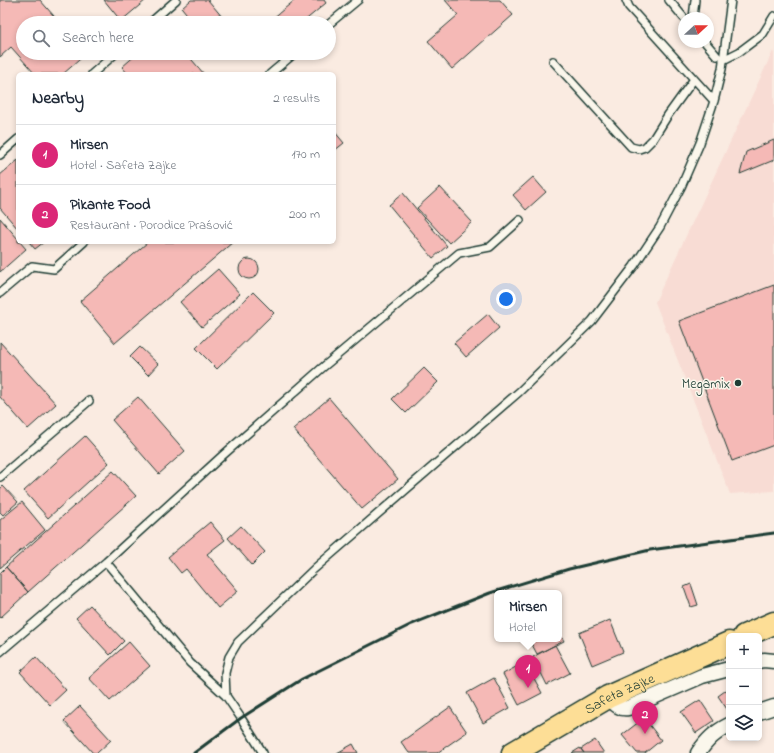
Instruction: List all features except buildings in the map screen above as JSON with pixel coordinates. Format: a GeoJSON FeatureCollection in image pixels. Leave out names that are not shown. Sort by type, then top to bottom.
{"type":"FeatureCollection","features":[{"type":"Feature","properties":{"kind":"main road"},"geometry":{"type":"LineString","coordinates":[[751,633],[774,623]]}},
{"type":"Feature","properties":{"kind":"main road","name":"Safeta Zajke"},"geometry":{"type":"LineString","coordinates":[[514,753],[608,697],[726,644]]}},
{"type":"Feature","properties":{"kind":"street"},"geometry":{"type":"LineString","coordinates":[[762,661],[774,661]]}},
{"type":"Feature","properties":{"kind":"street"},"geometry":{"type":"LineString","coordinates":[[608,697],[619,707],[624,709],[702,676],[726,669]]}},
{"type":"Feature","properties":{"kind":"street"},"geometry":{"type":"LineString","coordinates":[[762,711],[774,707]]}},
{"type":"Feature","properties":{"kind":"street"},"geometry":{"type":"LineString","coordinates":[[698,753],[718,731],[726,727]]}},
{"type":"Feature","properties":{"kind":"lane"},"geometry":{"type":"LineString","coordinates":[[158,16],[176,0]]}},
{"type":"Feature","properties":{"kind":"lane"},"geometry":{"type":"LineString","coordinates":[[336,18],[358,0]]}},
{"type":"Feature","properties":{"kind":"lane"},"geometry":{"type":"LineString","coordinates":[[626,0],[629,7],[714,101]]}},
{"type":"Feature","properties":{"kind":"lane"},"geometry":{"type":"LineString","coordinates":[[669,0],[679,12]]}},
{"type":"Feature","properties":{"kind":"lane"},"geometry":{"type":"LineString","coordinates":[[695,12],[696,0]]}},
{"type":"Feature","properties":{"kind":"lane"},"geometry":{"type":"LineString","coordinates":[[226,696],[225,673],[229,657],[238,642],[314,569],[519,392],[592,321],[634,266],[660,227],[681,187],[700,143],[714,101],[722,69],[720,58],[730,0]]}},
{"type":"Feature","properties":{"kind":"lane"},"geometry":{"type":"LineString","coordinates":[[720,58],[739,52],[763,34],[774,16]]}},
{"type":"Feature","properties":{"kind":"lane"},"geometry":{"type":"LineString","coordinates":[[711,48],[720,58]]}},
{"type":"Feature","properties":{"kind":"lane"},"geometry":{"type":"LineString","coordinates":[[94,72],[108,60]]}},
{"type":"Feature","properties":{"kind":"lane"},"geometry":{"type":"LineString","coordinates":[[272,72],[287,60]]}},
{"type":"Feature","properties":{"kind":"lane"},"geometry":{"type":"LineString","coordinates":[[553,61],[631,147],[639,149],[645,147],[653,139],[694,79]]}},
{"type":"Feature","properties":{"kind":"lane"},"geometry":{"type":"LineString","coordinates":[[0,155],[16,141]]}},
{"type":"Feature","properties":{"kind":"lane"},"geometry":{"type":"LineString","coordinates":[[0,652],[106,562],[222,456],[322,368],[459,253],[490,247],[520,220]]}},
{"type":"Feature","properties":{"kind":"lane"},"geometry":{"type":"LineString","coordinates":[[0,293],[32,266],[54,269],[82,244]]}},
{"type":"Feature","properties":{"kind":"lane"},"geometry":{"type":"LineString","coordinates":[[0,477],[89,401]]}},
{"type":"Feature","properties":{"kind":"lane"},"geometry":{"type":"LineString","coordinates":[[106,562],[190,664],[226,696],[263,753]]}},
{"type":"Feature","properties":{"kind":"shaded area"},"geometry":{"type":"Polygon","coordinates":[[[773,51],[774,491],[730,494],[655,302],[773,51]]]}},
{"type":"Feature","properties":{"kind":"railway"},"geometry":{"type":"LineString","coordinates":[[500,590],[569,569],[650,550],[774,533]]}},
{"type":"Feature","properties":{"kind":"railway"},"geometry":{"type":"LineString","coordinates":[[194,753],[241,718],[302,679],[412,624],[494,592]]}},
{"type":"Feature","properties":{"kind":"place","name":"Megamix"},"geometry":{"type":"Point","coordinates":[738,383]}},
{"type":"Feature","properties":{"kind":"place","name":"Mirsen"},"geometry":{"type":"Point","coordinates":[528,688]}},
{"type":"Feature","properties":{"kind":"place","name":"Pikante Food"},"geometry":{"type":"Point","coordinates":[645,734]}}]}
